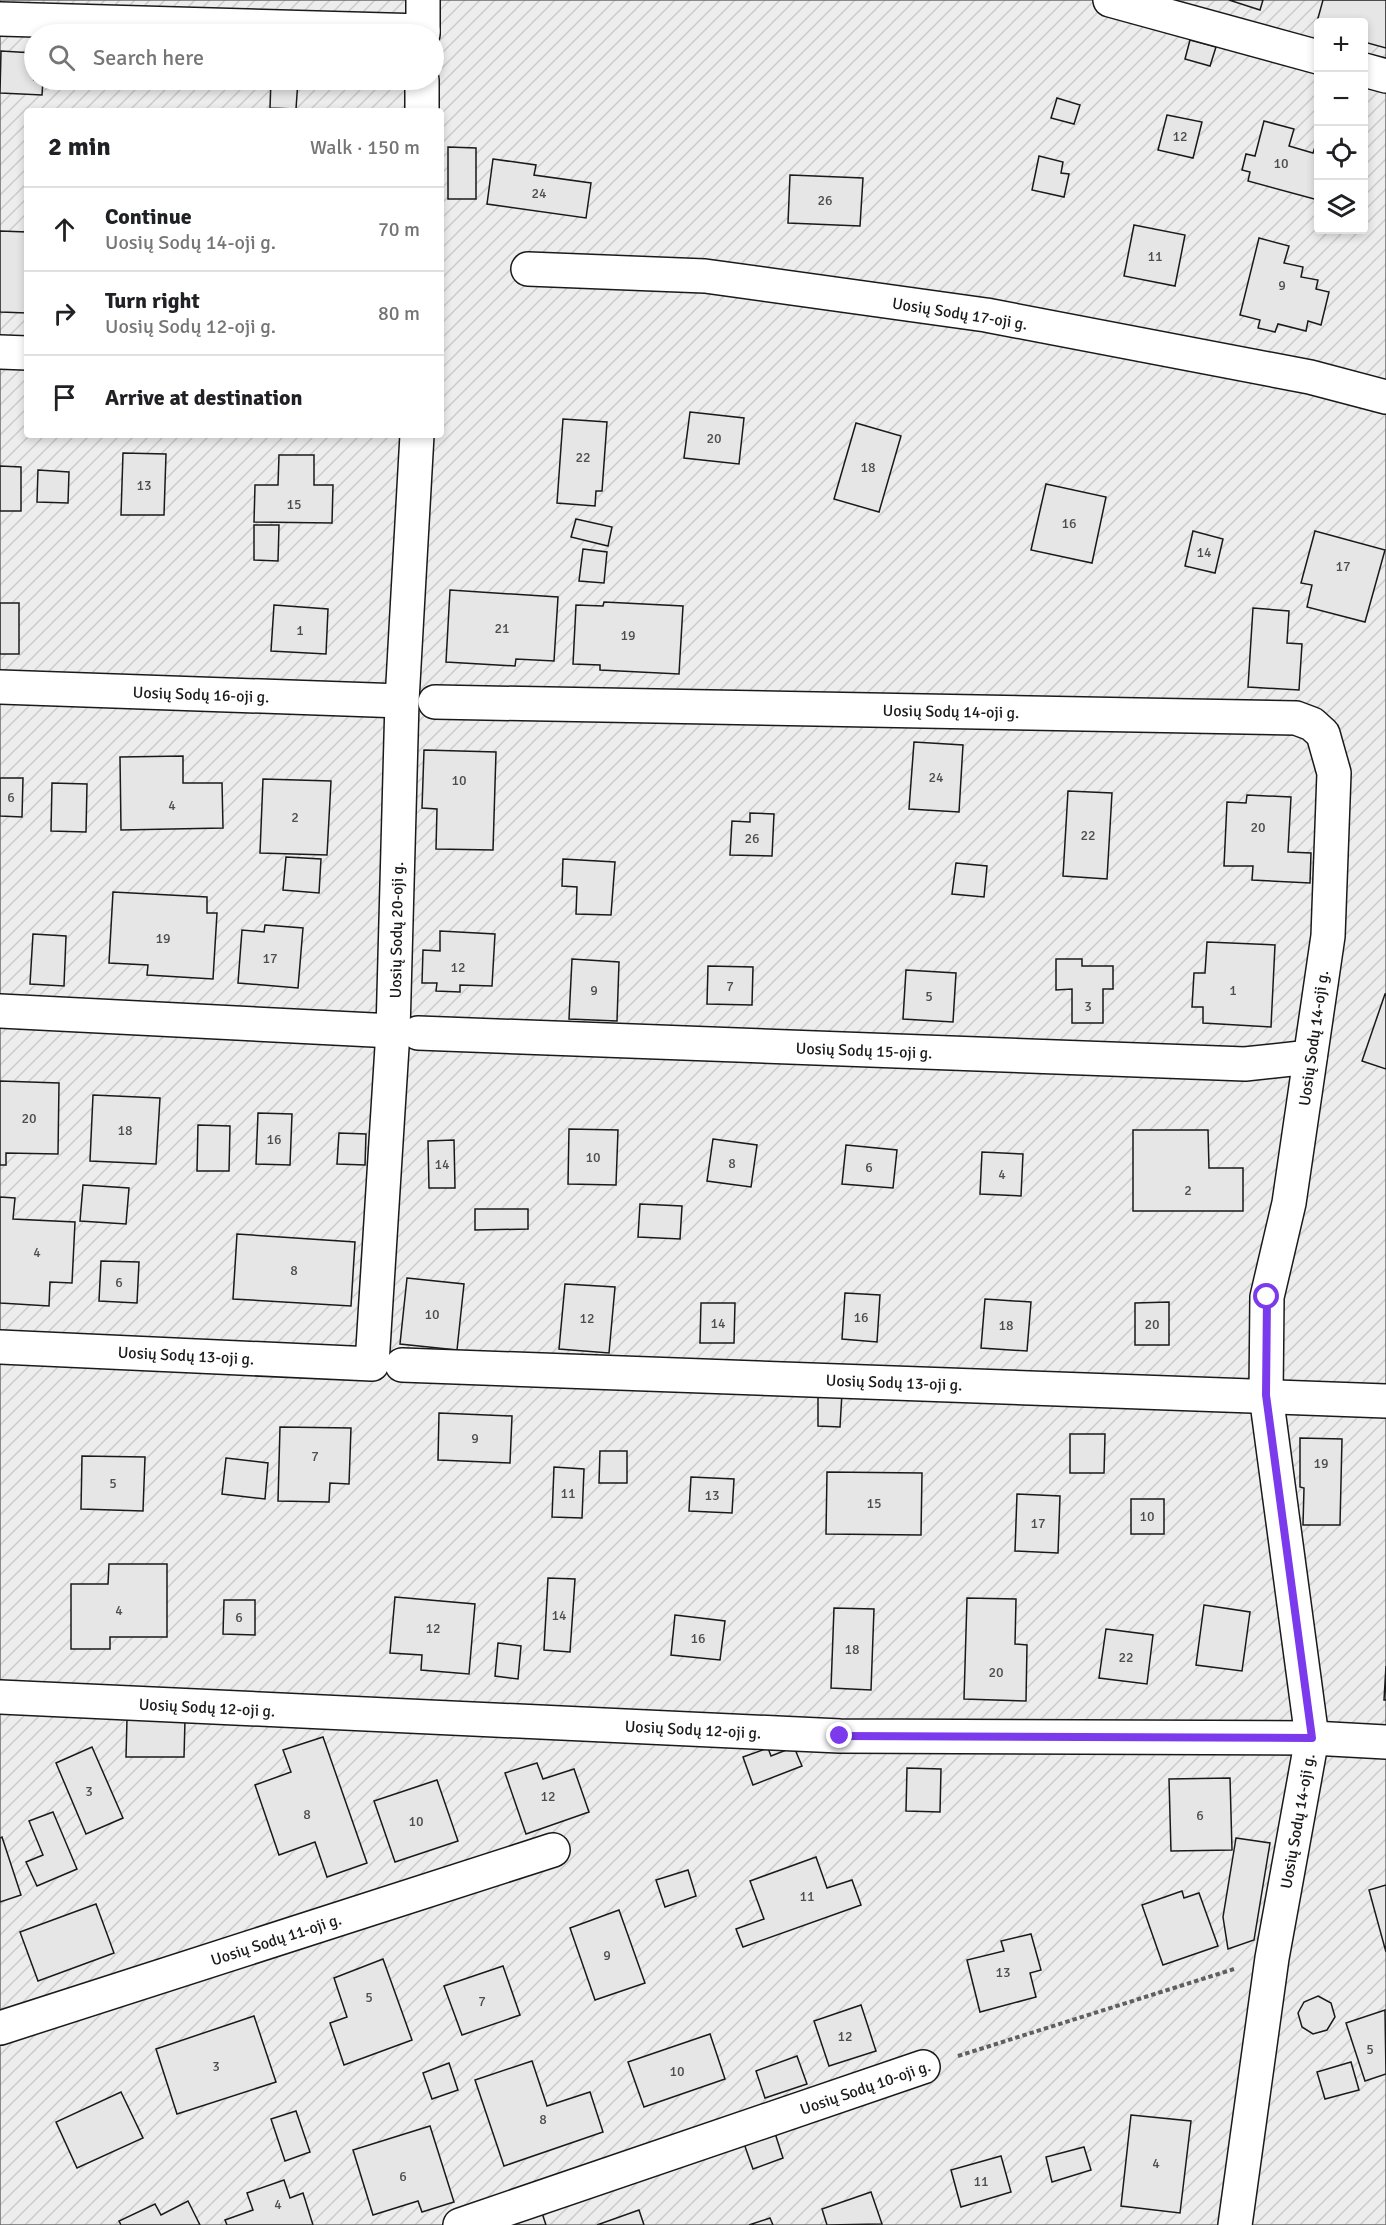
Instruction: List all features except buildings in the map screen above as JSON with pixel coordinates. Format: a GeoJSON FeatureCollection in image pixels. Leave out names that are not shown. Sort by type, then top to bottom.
{"type":"FeatureCollection","features":[{"type":"Feature","properties":{"kind":"street"},"geometry":{"type":"LineString","coordinates":[[1110,0],[1314,56]]}},
{"type":"Feature","properties":{"kind":"street"},"geometry":{"type":"LineString","coordinates":[[0,19],[423,22]]}},
{"type":"Feature","properties":{"kind":"street"},"geometry":{"type":"LineString","coordinates":[[1368,71],[1386,76]]}},
{"type":"Feature","properties":{"kind":"street"},"geometry":{"type":"LineString","coordinates":[[422,90],[422,108]]}},
{"type":"Feature","properties":{"kind":"street","name":"Uosių Sodų 17-oji g."},"geometry":{"type":"LineString","coordinates":[[528,269],[705,276],[986,315],[1310,377],[1386,397]]}},
{"type":"Feature","properties":{"kind":"street"},"geometry":{"type":"LineString","coordinates":[[0,352],[24,353]]}},
{"type":"Feature","properties":{"kind":"street","name":"Uosių Sodų 20-oji g."},"geometry":{"type":"LineString","coordinates":[[387,1364],[406,1032],[402,701],[417,438]]}},
{"type":"Feature","properties":{"kind":"street","name":"Uosių Sodų 16-oji g."},"geometry":{"type":"LineString","coordinates":[[0,687],[402,701]]}},
{"type":"Feature","properties":{"kind":"street","name":"Uosių Sodų 14-oji g."},"geometry":{"type":"LineString","coordinates":[[435,702],[1296,718],[1312,724],[1323,734],[1334,773],[1328,936],[1288,1203],[1267,1297],[1266,1395],[1312,1738],[1272,1958],[1235,2225]]}},
{"type":"Feature","properties":{"kind":"street"},"geometry":{"type":"LineString","coordinates":[[0,1011],[406,1032]]}},
{"type":"Feature","properties":{"kind":"street","name":"Uosių Sodų 15-oji g."},"geometry":{"type":"LineString","coordinates":[[406,1032],[1245,1064],[1310,1057]]}},
{"type":"Feature","properties":{"kind":"street","name":"Uosių Sodų 13-oji g."},"geometry":{"type":"LineString","coordinates":[[0,1347],[387,1364],[1386,1401]]}},
{"type":"Feature","properties":{"kind":"street","name":"Uosių Sodų 12-oji g."},"geometry":{"type":"LineString","coordinates":[[0,1697],[840,1736],[1312,1738],[1386,1742]]}},
{"type":"Feature","properties":{"kind":"street","name":"Uosių Sodų 11-oji g."},"geometry":{"type":"LineString","coordinates":[[0,2028],[553,1850]]}},
{"type":"Feature","properties":{"kind":"street","name":"Uosių Sodų 10-oji g."},"geometry":{"type":"LineString","coordinates":[[460,2225],[923,2067]]}},
{"type":"Feature","properties":{"kind":"path","name":"Uosių Sodų 10-oji g."},"geometry":{"type":"LineString","coordinates":[[923,2067],[1272,1958]]}},
{"type":"Feature","properties":{"kind":"shaded area"},"geometry":{"type":"Polygon","coordinates":[[[0,0],[1386,0],[1386,2225],[0,2225],[0,0]]]}},
{"type":"Feature","properties":{"kind":"route"},"geometry":{"type":"LineString","coordinates":[[840,1736],[1312,1738],[1266,1395],[1267,1297]]}}]}
